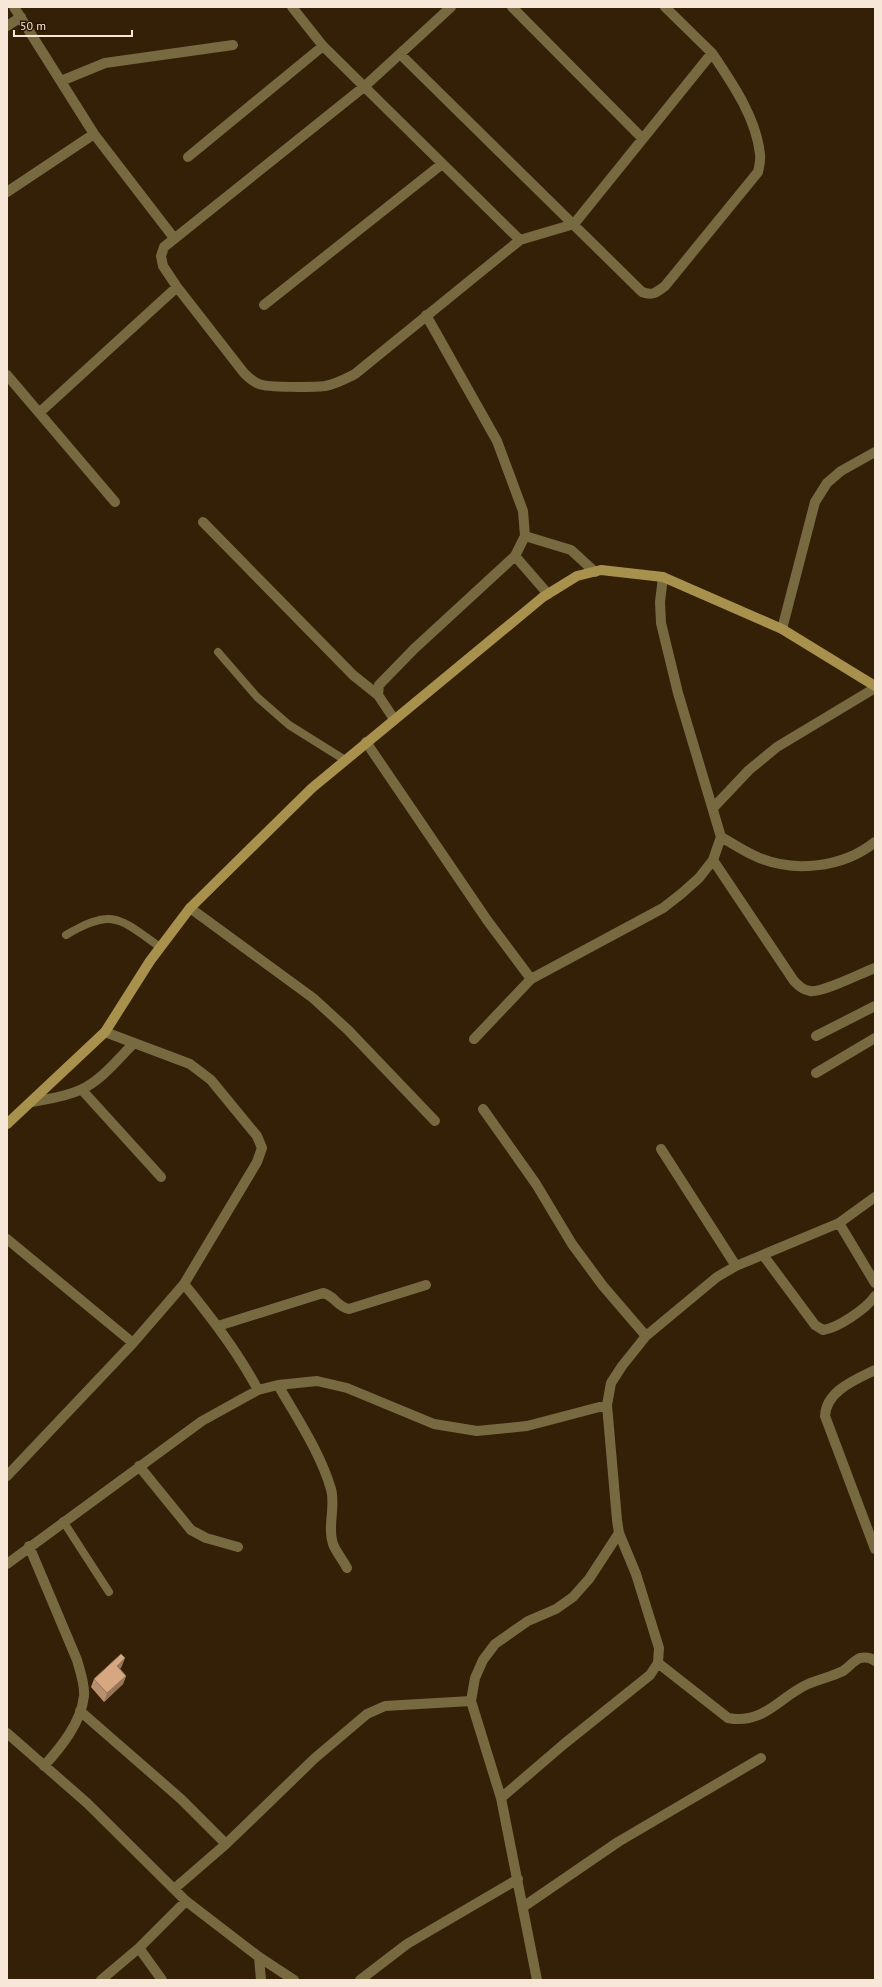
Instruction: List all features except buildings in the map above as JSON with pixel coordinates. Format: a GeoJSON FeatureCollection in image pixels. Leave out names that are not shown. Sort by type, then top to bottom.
{"type":"FeatureCollection","features":[{"type":"Feature","properties":{"kind":"street"},"geometry":{"type":"LineString","coordinates":[[14,7],[94,134],[174,238]]}},
{"type":"Feature","properties":{"kind":"street"},"geometry":{"type":"LineString","coordinates":[[292,7],[323,46],[520,240]]}},
{"type":"Feature","properties":{"kind":"street"},"geometry":{"type":"LineString","coordinates":[[451,7],[365,86],[164,247],[161,256],[163,266],[177,287],[244,373],[253,381],[261,385],[325,386],[355,374],[520,240],[574,224],[712,53]]}},
{"type":"Feature","properties":{"kind":"street"},"geometry":{"type":"LineString","coordinates":[[512,7],[642,138]]}},
{"type":"Feature","properties":{"kind":"street"},"geometry":{"type":"LineString","coordinates":[[400,54],[642,292],[649,295],[656,293],[665,286],[758,172],[760,155],[756,134],[737,92],[712,53],[670,9]]}},
{"type":"Feature","properties":{"kind":"street"},"geometry":{"type":"LineString","coordinates":[[7,26],[21,17]]}},
{"type":"Feature","properties":{"kind":"street"},"geometry":{"type":"LineString","coordinates":[[61,81],[106,63],[233,45]]}},
{"type":"Feature","properties":{"kind":"street"},"geometry":{"type":"LineString","coordinates":[[188,157],[323,46]]}},
{"type":"Feature","properties":{"kind":"street"},"geometry":{"type":"LineString","coordinates":[[7,192],[94,134]]}},
{"type":"Feature","properties":{"kind":"street"},"geometry":{"type":"LineString","coordinates":[[264,305],[442,164]]}},
{"type":"Feature","properties":{"kind":"street"},"geometry":{"type":"LineString","coordinates":[[39,413],[177,287]]}},
{"type":"Feature","properties":{"kind":"street"},"geometry":{"type":"LineString","coordinates":[[378,695],[379,685],[389,673],[515,556],[524,536],[523,511],[497,441],[426,315]]}},
{"type":"Feature","properties":{"kind":"street"},"geometry":{"type":"LineString","coordinates":[[7,375],[115,502]]}},
{"type":"Feature","properties":{"kind":"street"},"geometry":{"type":"LineString","coordinates":[[782,629],[815,502],[827,483],[841,471],[875,452]]}},
{"type":"Feature","properties":{"kind":"street"},"geometry":{"type":"LineString","coordinates":[[203,522],[323,646],[353,675],[378,695],[394,719]]}},
{"type":"Feature","properties":{"kind":"street"},"geometry":{"type":"LineString","coordinates":[[524,536],[571,550],[595,572]]}},
{"type":"Feature","properties":{"kind":"street"},"geometry":{"type":"LineString","coordinates":[[515,556],[548,594]]}},
{"type":"Feature","properties":{"kind":"street"},"geometry":{"type":"LineString","coordinates":[[7,1124],[105,1032],[160,947],[190,908],[312,788],[366,742],[548,594],[577,576],[601,570],[664,577],[782,629],[875,687],[777,747],[749,770],[713,808]]}},
{"type":"Feature","properties":{"kind":"street"},"geometry":{"type":"LineString","coordinates":[[474,1039],[531,979],[663,908],[699,878],[714,860],[721,837],[678,692],[661,623],[660,602],[664,577]]}},
{"type":"Feature","properties":{"kind":"street"},"geometry":{"type":"LineString","coordinates":[[366,742],[487,920],[531,979]]}},
{"type":"Feature","properties":{"kind":"street"},"geometry":{"type":"LineString","coordinates":[[721,837],[754,856],[791,866],[812,865],[841,860],[863,852],[875,842]]}},
{"type":"Feature","properties":{"kind":"street"},"geometry":{"type":"LineString","coordinates":[[714,860],[794,982],[802,989],[811,992],[830,987],[875,968]]}},
{"type":"Feature","properties":{"kind":"street"},"geometry":{"type":"LineString","coordinates":[[190,908],[313,998],[348,1030],[435,1121]]}},
{"type":"Feature","properties":{"kind":"street"},"geometry":{"type":"LineString","coordinates":[[816,1036],[875,1006]]}},
{"type":"Feature","properties":{"kind":"street"},"geometry":{"type":"LineString","coordinates":[[7,1476],[133,1343],[184,1284],[257,1162],[262,1148],[257,1136],[211,1080],[190,1064],[105,1032]]}},
{"type":"Feature","properties":{"kind":"street"},"geometry":{"type":"LineString","coordinates":[[816,1073],[875,1038]]}},
{"type":"Feature","properties":{"kind":"street"},"geometry":{"type":"LineString","coordinates":[[32,1102],[66,1096],[82,1090],[96,1080],[134,1043]]}},
{"type":"Feature","properties":{"kind":"street"},"geometry":{"type":"LineString","coordinates":[[82,1090],[161,1177]]}},
{"type":"Feature","properties":{"kind":"street"},"geometry":{"type":"LineString","coordinates":[[483,1110],[536,1184],[577,1250],[604,1286],[646,1336]]}},
{"type":"Feature","properties":{"kind":"street"},"geometry":{"type":"LineString","coordinates":[[661,1149],[736,1266]]}},
{"type":"Feature","properties":{"kind":"street"},"geometry":{"type":"LineString","coordinates":[[501,1798],[564,1744],[650,1675],[658,1663],[659,1648],[650,1615],[636,1574],[619,1533],[607,1405],[611,1384],[622,1366],[646,1336],[692,1297],[736,1266],[839,1223],[875,1197]]}},
{"type":"Feature","properties":{"kind":"street"},"geometry":{"type":"LineString","coordinates":[[839,1223],[872,1272],[875,1283]]}},
{"type":"Feature","properties":{"kind":"street"},"geometry":{"type":"LineString","coordinates":[[7,1239],[133,1343]]}},
{"type":"Feature","properties":{"kind":"street"},"geometry":{"type":"LineString","coordinates":[[763,1255],[815,1325],[823,1330],[838,1326],[871,1302],[875,1296]]}},
{"type":"Feature","properties":{"kind":"street"},"geometry":{"type":"LineString","coordinates":[[184,1284],[218,1326],[245,1364],[258,1390]]}},
{"type":"Feature","properties":{"kind":"street"},"geometry":{"type":"LineString","coordinates":[[218,1326],[323,1292],[333,1297],[343,1308],[349,1310],[426,1284]]}},
{"type":"Feature","properties":{"kind":"street"},"geometry":{"type":"LineString","coordinates":[[875,1370],[847,1385],[833,1396],[826,1406],[825,1416],[875,1549]]}},
{"type":"Feature","properties":{"kind":"street"},"geometry":{"type":"LineString","coordinates":[[7,1564],[63,1521],[202,1421],[258,1390],[278,1385],[318,1381],[347,1388],[434,1424],[477,1431],[528,1426],[607,1405]]}},
{"type":"Feature","properties":{"kind":"street"},"geometry":{"type":"LineString","coordinates":[[278,1385],[314,1448],[331,1489],[333,1502],[331,1532],[333,1544],[347,1568]]}},
{"type":"Feature","properties":{"kind":"street"},"geometry":{"type":"LineString","coordinates":[[139,1466],[191,1530],[206,1538],[238,1547]]}},
{"type":"Feature","properties":{"kind":"street"},"geometry":{"type":"LineString","coordinates":[[537,1980],[501,1798],[471,1701],[475,1678],[483,1660],[495,1644],[528,1621],[556,1609],[574,1597],[589,1579],[619,1533]]}},
{"type":"Feature","properties":{"kind":"street"},"geometry":{"type":"LineString","coordinates":[[29,1546],[77,1660],[81,1674],[84,1696],[80,1712],[61,1747],[44,1766]]}},
{"type":"Feature","properties":{"kind":"street"},"geometry":{"type":"LineString","coordinates":[[658,1663],[728,1718],[742,1721],[763,1714],[808,1684],[823,1680],[844,1670],[861,1658],[870,1658],[875,1661]]}},
{"type":"Feature","properties":{"kind":"street"},"geometry":{"type":"LineString","coordinates":[[174,1889],[226,1844],[315,1758],[367,1714],[385,1706],[471,1701]]}},
{"type":"Feature","properties":{"kind":"street"},"geometry":{"type":"LineString","coordinates":[[80,1712],[181,1800],[226,1844]]}},
{"type":"Feature","properties":{"kind":"street"},"geometry":{"type":"LineString","coordinates":[[7,1733],[87,1803],[186,1901],[259,1957],[294,1980]]}},
{"type":"Feature","properties":{"kind":"street"},"geometry":{"type":"LineString","coordinates":[[523,1907],[618,1842],[761,1758]]}},
{"type":"Feature","properties":{"kind":"street"},"geometry":{"type":"LineString","coordinates":[[360,1980],[406,1944],[518,1880]]}},
{"type":"Feature","properties":{"kind":"street"},"geometry":{"type":"LineString","coordinates":[[101,1980],[139,1948],[186,1901]]}},
{"type":"Feature","properties":{"kind":"street"},"geometry":{"type":"LineString","coordinates":[[139,1948],[162,1980]]}},
{"type":"Feature","properties":{"kind":"street"},"geometry":{"type":"LineString","coordinates":[[259,1957],[262,1980]]}},
{"type":"Feature","properties":{"kind":"lane"},"geometry":{"type":"LineString","coordinates":[[218,652],[258,697],[289,725],[345,760]]}},
{"type":"Feature","properties":{"kind":"lane"},"geometry":{"type":"LineString","coordinates":[[66,934],[86,922],[102,918],[122,920],[160,947]]}},
{"type":"Feature","properties":{"kind":"lane"},"geometry":{"type":"LineString","coordinates":[[63,1521],[109,1592]]}}]}
